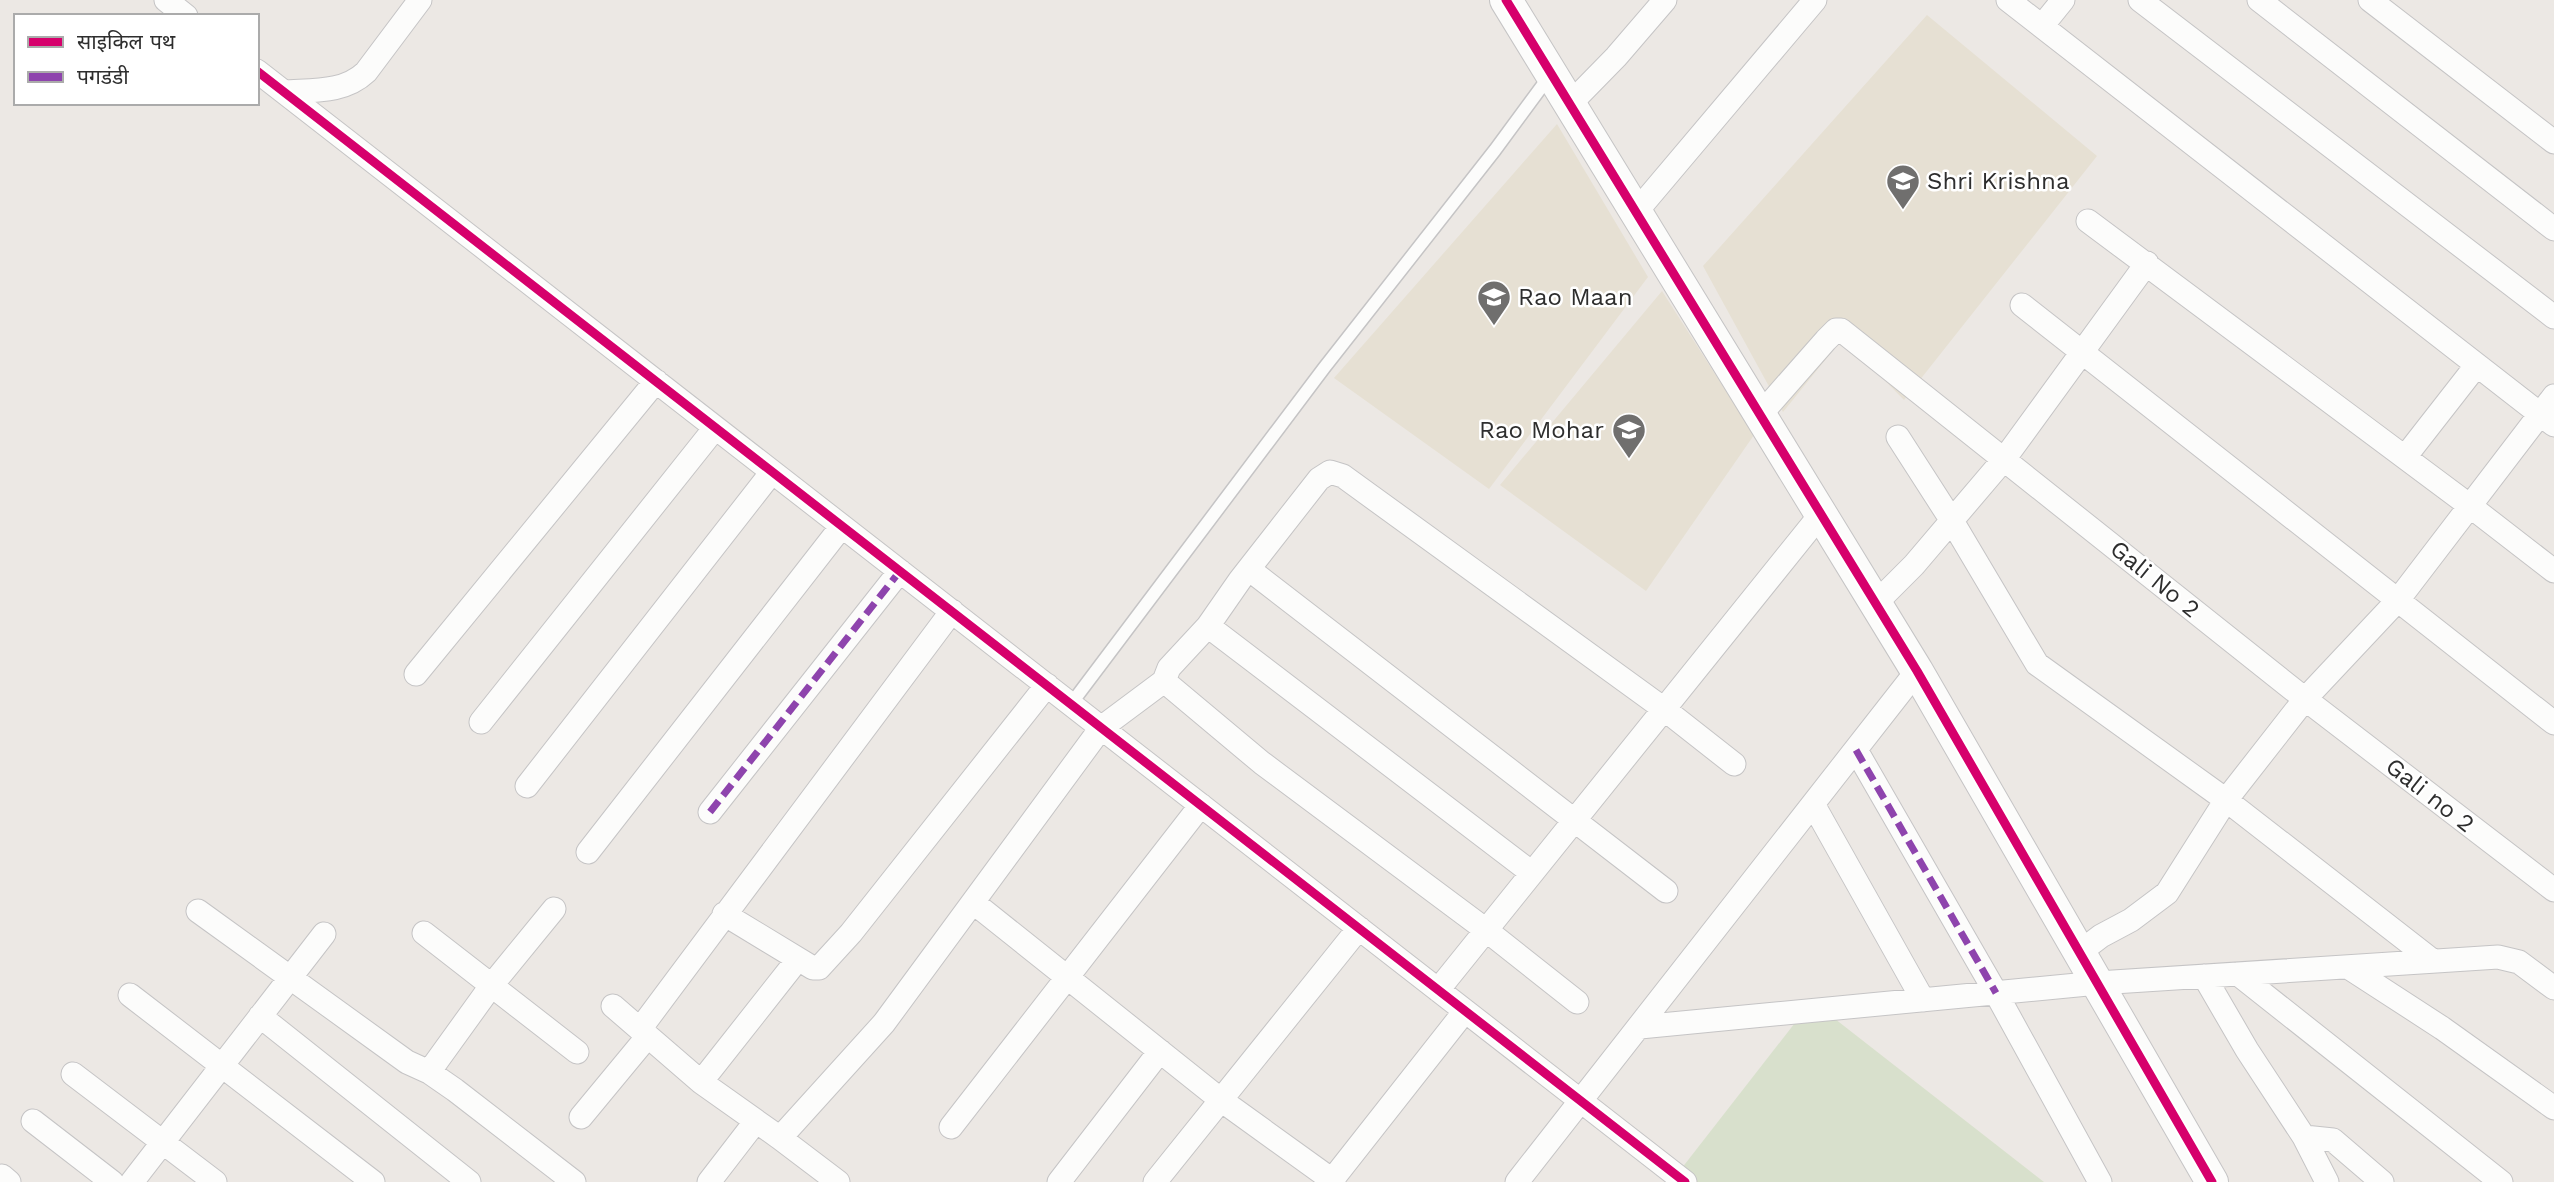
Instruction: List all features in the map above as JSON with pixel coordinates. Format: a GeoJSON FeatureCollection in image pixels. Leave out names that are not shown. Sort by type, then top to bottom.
{"type":"FeatureCollection","features":[{"type":"Feature","properties":{"kind":"street"},"geometry":{"type":"LineString","coordinates":[[166,0],[184,14]]}},
{"type":"Feature","properties":{"kind":"street"},"geometry":{"type":"LineString","coordinates":[[285,92],[339,88],[355,82],[366,72],[420,0]]}},
{"type":"Feature","properties":{"kind":"street"},"geometry":{"type":"LineString","coordinates":[[1506,0],[1917,671],[2212,1182]]}},
{"type":"Feature","properties":{"kind":"street"},"geometry":{"type":"LineString","coordinates":[[1570,104],[1616,57],[1665,0]]}},
{"type":"Feature","properties":{"kind":"street"},"geometry":{"type":"LineString","coordinates":[[1636,212],[1815,0]]}},
{"type":"Feature","properties":{"kind":"street"},"geometry":{"type":"LineString","coordinates":[[2008,0],[2476,366],[2549,412],[2470,506],[2398,600],[2305,699],[2226,800],[2166,893],[2131,920],[2101,936],[2080,952]]}},
{"type":"Feature","properties":{"kind":"street"},"geometry":{"type":"LineString","coordinates":[[2042,26],[2063,0]]}},
{"type":"Feature","properties":{"kind":"street"},"geometry":{"type":"LineString","coordinates":[[2140,0],[2554,317]]}},
{"type":"Feature","properties":{"kind":"street"},"geometry":{"type":"LineString","coordinates":[[2259,0],[2554,229]]}},
{"type":"Feature","properties":{"kind":"street"},"geometry":{"type":"LineString","coordinates":[[2370,0],[2554,142]]}},
{"type":"Feature","properties":{"kind":"street"},"geometry":{"type":"LineString","coordinates":[[259,72],[1684,1182]]}},
{"type":"Feature","properties":{"kind":"street"},"geometry":{"type":"LineString","coordinates":[[2088,221],[2554,571]]}},
{"type":"Feature","properties":{"kind":"street"},"geometry":{"type":"LineString","coordinates":[[1876,603],[1914,565],[2006,458],[2147,263]]}},
{"type":"Feature","properties":{"kind":"street"},"geometry":{"type":"LineString","coordinates":[[2022,305],[2554,723]]}},
{"type":"Feature","properties":{"kind":"street","name":"Gali No 2"},"geometry":{"type":"LineString","coordinates":[[1760,415],[1826,340],[1836,330],[1841,330],[2006,458],[2305,699]]}},
{"type":"Feature","properties":{"kind":"street"},"geometry":{"type":"LineString","coordinates":[[2405,457],[2476,366]]}},
{"type":"Feature","properties":{"kind":"street"},"geometry":{"type":"LineString","coordinates":[[416,674],[656,381]]}},
{"type":"Feature","properties":{"kind":"street"},"geometry":{"type":"LineString","coordinates":[[481,722],[715,428]]}},
{"type":"Feature","properties":{"kind":"street"},"geometry":{"type":"LineString","coordinates":[[1898,437],[1952,521],[2037,664],[2226,800],[2433,961]]}},
{"type":"Feature","properties":{"kind":"street"},"geometry":{"type":"LineString","coordinates":[[527,786],[772,472]]}},
{"type":"Feature","properties":{"kind":"street"},"geometry":{"type":"LineString","coordinates":[[780,1138],[884,1023],[1101,728],[1164,681],[1169,668],[1208,626],[1320,479],[1330,472],[1343,476],[1664,709],[1734,764]]}},
{"type":"Feature","properties":{"kind":"street"},"geometry":{"type":"LineString","coordinates":[[1438,990],[1821,514]]}},
{"type":"Feature","properties":{"kind":"street"},"geometry":{"type":"LineString","coordinates":[[588,852],[842,526]]}},
{"type":"Feature","properties":{"kind":"street"},"geometry":{"type":"LineString","coordinates":[[1250,570],[1666,891]]}},
{"type":"Feature","properties":{"kind":"street"},"geometry":{"type":"LineString","coordinates":[[710,812],[901,571]]}},
{"type":"Feature","properties":{"kind":"street"},"geometry":{"type":"LineString","coordinates":[[581,1117],[644,1033],[724,914],[952,611]]}},
{"type":"Feature","properties":{"kind":"street"},"geometry":{"type":"LineString","coordinates":[[1208,626],[1532,873]]}},
{"type":"Feature","properties":{"kind":"street"},"geometry":{"type":"LineString","coordinates":[[1517,1182],[1917,671]]}},
{"type":"Feature","properties":{"kind":"street"},"geometry":{"type":"LineString","coordinates":[[1164,681],[1262,763],[1486,930],[1577,1002]]}},
{"type":"Feature","properties":{"kind":"street"},"geometry":{"type":"LineString","coordinates":[[724,914],[797,959],[813,968],[819,968],[1047,685]]}},
{"type":"Feature","properties":{"kind":"street","name":"Gali no 2"},"geometry":{"type":"LineString","coordinates":[[2305,699],[2554,890]]}},
{"type":"Feature","properties":{"kind":"street"},"geometry":{"type":"LineString","coordinates":[[1856,750],[1997,993],[2100,1182]]}},
{"type":"Feature","properties":{"kind":"street"},"geometry":{"type":"LineString","coordinates":[[1813,804],[1923,1000]]}},
{"type":"Feature","properties":{"kind":"street"},"geometry":{"type":"LineString","coordinates":[[951,1127],[1201,805]]}},
{"type":"Feature","properties":{"kind":"street"},"geometry":{"type":"LineString","coordinates":[[974,903],[1221,1100],[1333,1181],[1465,1011]]}},
{"type":"Feature","properties":{"kind":"street"},"geometry":{"type":"LineString","coordinates":[[429,1072],[491,986],[554,909]]}},
{"type":"Feature","properties":{"kind":"street"},"geometry":{"type":"LineString","coordinates":[[198,911],[407,1062],[429,1072],[574,1182]]}},
{"type":"Feature","properties":{"kind":"street"},"geometry":{"type":"LineString","coordinates":[[1155,1182],[1359,928]]}},
{"type":"Feature","properties":{"kind":"street"},"geometry":{"type":"LineString","coordinates":[[424,933],[577,1052]]}},
{"type":"Feature","properties":{"kind":"street"},"geometry":{"type":"LineString","coordinates":[[132,1182],[324,934]]}},
{"type":"Feature","properties":{"kind":"street"},"geometry":{"type":"LineString","coordinates":[[1640,1027],[2098,983],[2498,957],[2519,962],[2554,988]]}},
{"type":"Feature","properties":{"kind":"street"},"geometry":{"type":"LineString","coordinates":[[701,1082],[797,959]]}},
{"type":"Feature","properties":{"kind":"street"},"geometry":{"type":"LineString","coordinates":[[2348,967],[2442,1028],[2554,1108]]}},
{"type":"Feature","properties":{"kind":"street"},"geometry":{"type":"LineString","coordinates":[[2238,974],[2501,1182]]}},
{"type":"Feature","properties":{"kind":"street"},"geometry":{"type":"LineString","coordinates":[[2204,976],[2247,1050],[2304,1137],[2327,1182]]}},
{"type":"Feature","properties":{"kind":"street"},"geometry":{"type":"LineString","coordinates":[[130,995],[373,1182]]}},
{"type":"Feature","properties":{"kind":"street"},"geometry":{"type":"LineString","coordinates":[[612,1006],[701,1082],[838,1182]]}},
{"type":"Feature","properties":{"kind":"street"},"geometry":{"type":"LineString","coordinates":[[260,1016],[469,1182]]}},
{"type":"Feature","properties":{"kind":"street"},"geometry":{"type":"LineString","coordinates":[[1059,1182],[1160,1051]]}},
{"type":"Feature","properties":{"kind":"street"},"geometry":{"type":"LineString","coordinates":[[73,1074],[215,1182]]}},
{"type":"Feature","properties":{"kind":"street"},"geometry":{"type":"LineString","coordinates":[[33,1121],[112,1182]]}},
{"type":"Feature","properties":{"kind":"street"},"geometry":{"type":"LineString","coordinates":[[709,1182],[756,1121]]}},
{"type":"Feature","properties":{"kind":"street"},"geometry":{"type":"LineString","coordinates":[[2304,1137],[2333,1140],[2382,1182]]}},
{"type":"Feature","properties":{"kind":"lane"},"geometry":{"type":"LineString","coordinates":[[1071,705],[1324,368],[1495,150],[1551,74]]}},
{"type":"Feature","properties":{"kind":"shaded area","name":"Shri Krishna"},"geometry":{"type":"Polygon","coordinates":[[[1927,15],[2097,156],[1904,400],[1843,338],[1783,412],[1703,266],[1927,15]]]}},
{"type":"Feature","properties":{"kind":"shaded area","name":"Rao Maan"},"geometry":{"type":"Polygon","coordinates":[[[1557,124],[1648,277],[1489,489],[1334,378],[1557,124]]]}},
{"type":"Feature","properties":{"kind":"shaded area","name":"Rao Mohar"},"geometry":{"type":"Polygon","coordinates":[[[1662,291],[1754,435],[1646,591],[1500,485],[1662,291]]]}},
{"type":"Feature","properties":{"kind":"green space"},"geometry":{"type":"Polygon","coordinates":[[[1812,1001],[2044,1182],[1671,1182],[1812,1001]]]}},
{"type":"Feature","properties":{"kind":"marked path"},"geometry":{"type":"LineString","coordinates":[[710,812],[900,571]]}},
{"type":"Feature","properties":{"kind":"marked path"},"geometry":{"type":"LineString","coordinates":[[1856,750],[1996,993]]}},
{"type":"Feature","properties":{"kind":"cycle path"},"geometry":{"type":"LineString","coordinates":[[1506,0],[1917,671],[2212,1182]]}},
{"type":"Feature","properties":{"kind":"cycle path"},"geometry":{"type":"LineString","coordinates":[[259,73],[1685,1182]]}},
{"type":"Feature","properties":{"kind":"place","name":"Shri Krishna"},"geometry":{"type":"Point","coordinates":[1903,211]}},
{"type":"Feature","properties":{"kind":"place","name":"Rao Maan"},"geometry":{"type":"Point","coordinates":[1494,327]}},
{"type":"Feature","properties":{"kind":"place","name":"Rao Mohar"},"geometry":{"type":"Point","coordinates":[1629,460]}}]}
